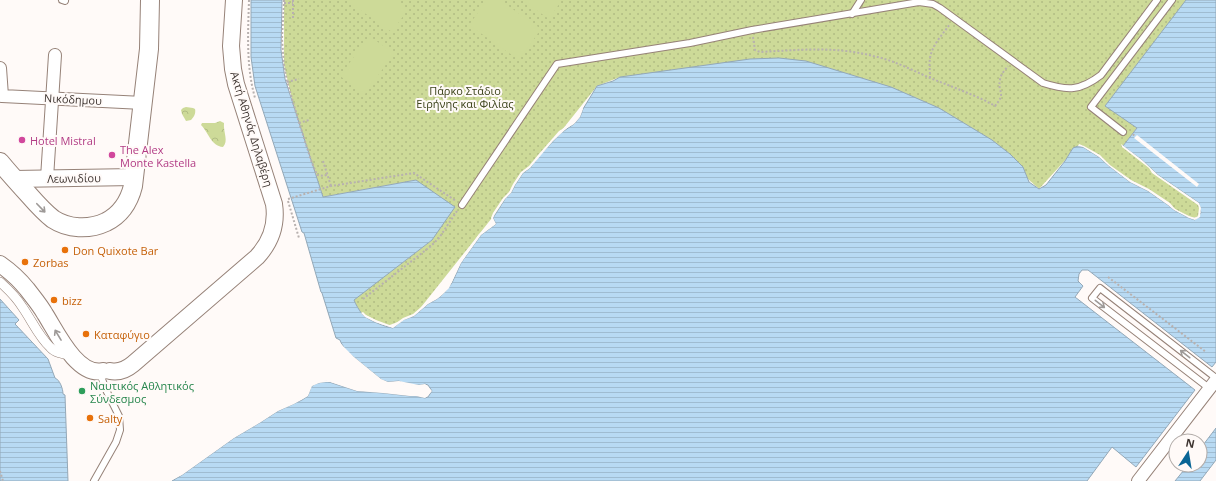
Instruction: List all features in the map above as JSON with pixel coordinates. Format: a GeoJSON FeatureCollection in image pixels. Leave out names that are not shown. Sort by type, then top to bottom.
{"type":"FeatureCollection","features":[{"type":"Feature","properties":{"kind":"main road"},"geometry":{"type":"LineString","coordinates":[[0,162],[14,179],[53,219],[70,226],[84,228],[105,222],[120,212],[130,197],[133,186],[149,49],[150,0]]}},
{"type":"Feature","properties":{"kind":"street","name":"Ακτή Αθηνάς Δηλαβέρη"},"geometry":{"type":"LineString","coordinates":[[108,376],[128,368],[257,257],[265,247],[272,233],[275,217],[274,204],[240,99],[233,69],[231,46],[234,0]]}},
{"type":"Feature","properties":{"kind":"street"},"geometry":{"type":"LineString","coordinates":[[47,178],[56,55]]}},
{"type":"Feature","properties":{"kind":"street","name":"Νικόδημου"},"geometry":{"type":"LineString","coordinates":[[0,68],[2,96],[143,102]]}},
{"type":"Feature","properties":{"kind":"street","name":"Λεωνιδίου"},"geometry":{"type":"LineString","coordinates":[[14,179],[134,177]]}},
{"type":"Feature","properties":{"kind":"street"},"geometry":{"type":"LineString","coordinates":[[0,264],[14,275],[27,289],[72,356],[88,369],[108,376]]}},
{"type":"Feature","properties":{"kind":"street"},"geometry":{"type":"LineString","coordinates":[[0,282],[19,302],[50,348],[57,352],[72,356]]}},
{"type":"Feature","properties":{"kind":"street"},"geometry":{"type":"LineString","coordinates":[[1138,481],[1214,382]]}},
{"type":"Feature","properties":{"kind":"lane"},"geometry":{"type":"LineString","coordinates":[[852,14],[861,0]]}},
{"type":"Feature","properties":{"kind":"lane"},"geometry":{"type":"LineString","coordinates":[[462,205],[557,64],[690,43],[759,29],[920,2],[932,4],[940,8],[1044,83],[1057,88],[1082,87],[1101,75],[1157,0]]}},
{"type":"Feature","properties":{"kind":"lane"},"geometry":{"type":"LineString","coordinates":[[1123,132],[1091,107],[1172,0]]}},
{"type":"Feature","properties":{"kind":"lane"},"geometry":{"type":"LineString","coordinates":[[1100,288],[1214,382],[1092,298],[1100,288]]}},
{"type":"Feature","properties":{"kind":"lane"},"geometry":{"type":"LineString","coordinates":[[94,481],[116,442],[120,430],[119,416],[108,376]]}},
{"type":"Feature","properties":{"kind":"path"},"geometry":{"type":"LineString","coordinates":[[248,0],[248,60],[252,89],[256,102]]}},
{"type":"Feature","properties":{"kind":"path"},"geometry":{"type":"LineString","coordinates":[[293,18],[293,1],[284,1],[283,53],[288,82],[311,160],[317,175],[324,176],[328,174]]}},
{"type":"Feature","properties":{"kind":"path"},"geometry":{"type":"LineString","coordinates":[[930,78],[930,58],[932,51],[948,27]]}},
{"type":"Feature","properties":{"kind":"path"},"geometry":{"type":"LineString","coordinates":[[753,42],[755,50],[760,52],[795,49],[825,49],[866,54],[890,61],[995,106],[1000,101],[999,81],[1005,70]]}},
{"type":"Feature","properties":{"kind":"path"},"geometry":{"type":"LineString","coordinates":[[288,82],[299,79]]}},
{"type":"Feature","properties":{"kind":"path"},"geometry":{"type":"LineString","coordinates":[[300,123],[309,120]]}},
{"type":"Feature","properties":{"kind":"path"},"geometry":{"type":"LineString","coordinates":[[1132,134],[1136,137]]}},
{"type":"Feature","properties":{"kind":"path"},"geometry":{"type":"LineString","coordinates":[[324,161],[332,186]]}},
{"type":"Feature","properties":{"kind":"path"},"geometry":{"type":"LineString","coordinates":[[299,238],[288,199],[332,186],[414,173],[462,205],[439,238],[431,246],[363,299]]}},
{"type":"Feature","properties":{"kind":"path"},"geometry":{"type":"LineString","coordinates":[[1108,277],[1206,352]]}},
{"type":"Feature","properties":{"kind":"path"},"geometry":{"type":"LineString","coordinates":[[1108,286],[1112,280]]}},
{"type":"Feature","properties":{"kind":"path"},"geometry":{"type":"LineString","coordinates":[[1179,336],[1182,333]]}},
{"type":"Feature","properties":{"kind":"path"},"geometry":{"type":"LineString","coordinates":[[0,471],[3,481]]}},
{"type":"Feature","properties":{"kind":"green space","name":"Πάρκο Στάδιο Ειρήνης και Φιλίας"},"geometry":{"type":"Polygon","coordinates":[[[284,0],[1187,0],[1137,128],[1123,146],[1199,203],[1200,217],[1189,218],[1078,146],[1039,189],[1027,178],[620,77],[597,86],[414,316],[387,326],[361,313],[353,300],[432,240],[416,180],[323,197],[296,116],[284,65],[284,0]]]}},
{"type":"Feature","properties":{"kind":"green space"},"geometry":{"type":"Polygon","coordinates":[[[352,0],[396,0],[408,9],[392,32],[350,3],[352,0]]]}},
{"type":"Feature","properties":{"kind":"green space"},"geometry":{"type":"Polygon","coordinates":[[[487,0],[500,0],[541,29],[519,60],[469,25],[487,0]]]}},
{"type":"Feature","properties":{"kind":"green space"},"geometry":{"type":"Polygon","coordinates":[[[522,0],[562,0],[549,19],[522,0]]]}},
{"type":"Feature","properties":{"kind":"green space"},"geometry":{"type":"Polygon","coordinates":[[[369,36],[394,53],[365,94],[340,76],[369,36]]]}},
{"type":"Feature","properties":{"kind":"green space"},"geometry":{"type":"Polygon","coordinates":[[[186,107],[193,108],[195,110],[192,119],[186,121],[181,110],[186,107]]]}},
{"type":"Feature","properties":{"kind":"green space"},"geometry":{"type":"Polygon","coordinates":[[[220,121],[224,123],[226,139],[223,147],[213,142],[201,125],[202,123],[215,123],[220,121]]]}},
{"type":"Feature","properties":{"kind":"water"},"geometry":{"type":"Polygon","coordinates":[[[251,0],[282,0],[281,50],[285,79],[323,197],[416,180],[455,207],[432,240],[354,300],[362,314],[368,319],[393,328],[403,320],[414,316],[442,295],[452,283],[461,263],[481,235],[496,224],[493,218],[523,173],[530,168],[539,156],[561,133],[574,124],[580,117],[583,109],[597,86],[620,77],[750,59],[779,58],[806,61],[891,87],[939,108],[992,140],[1010,154],[1023,167],[1029,182],[1039,189],[1046,185],[1065,161],[1073,148],[1078,146],[1083,147],[1099,157],[1130,182],[1148,191],[1174,210],[1195,220],[1201,213],[1199,203],[1158,175],[1142,160],[1123,146],[1137,128],[1105,106],[1186,0],[1216,0],[1216,362],[1212,367],[1088,270],[1082,270],[1079,274],[1078,281],[1083,286],[1075,297],[1195,390],[1136,467],[1112,447],[1087,481],[172,481],[234,438],[278,411],[308,396],[311,387],[315,384],[326,381],[357,391],[425,398],[428,397],[432,391],[428,385],[425,384],[404,384],[399,381],[388,382],[382,380],[345,350],[340,340],[336,338],[304,233],[302,232],[255,86],[251,57],[251,0]]]}},
{"type":"Feature","properties":{"kind":"water"},"geometry":{"type":"Polygon","coordinates":[[[0,299],[19,320],[15,324],[48,359],[55,378],[60,383],[63,394],[65,395],[68,481],[0,481],[0,299]]]}},
{"type":"Feature","properties":{"kind":"water"},"geometry":{"type":"Polygon","coordinates":[[[1216,428],[1216,460],[1208,470],[1208,438],[1216,428]]]}},
{"type":"Feature","properties":{"kind":"water"},"geometry":{"type":"Polygon","coordinates":[[[1182,473],[1206,473],[1200,481],[1175,481],[1182,473]]]}},
{"type":"Feature","properties":{"kind":"pier"},"geometry":{"type":"Polygon","coordinates":[[[582,107],[583,109],[580,117],[574,124],[567,128],[553,141],[530,168],[523,173],[511,193],[495,214],[493,218],[496,224],[481,235],[461,263],[449,288],[442,295],[414,316],[404,320],[393,328],[375,322],[365,317],[361,313],[363,312],[376,320],[392,326],[403,318],[413,314],[427,302],[436,298],[448,286],[460,262],[479,234],[494,223],[491,218],[493,213],[509,192],[521,172],[529,166],[559,131],[573,122],[578,116],[582,107]]]}},
{"type":"Feature","properties":{"kind":"pier"},"geometry":{"type":"Polygon","coordinates":[[[1137,135],[1199,184],[1197,187],[1134,138],[1137,135]]]}},
{"type":"Feature","properties":{"kind":"pier"},"geometry":{"type":"Polygon","coordinates":[[[1079,144],[1100,155],[1110,165],[1131,180],[1149,189],[1170,203],[1175,209],[1195,218],[1198,216],[1198,205],[1152,173],[1149,168],[1122,147],[1121,144],[1142,160],[1158,175],[1199,203],[1201,208],[1200,217],[1195,220],[1174,210],[1148,191],[1130,182],[1099,157],[1083,147],[1078,146],[1079,144]]]}},
{"type":"Feature","properties":{"kind":"pier"},"geometry":{"type":"Polygon","coordinates":[[[341,344],[354,357],[381,379],[388,382],[399,381],[419,385],[425,384],[432,391],[425,398],[357,391],[330,382],[319,383],[312,386],[308,396],[278,411],[234,438],[182,475],[170,481],[233,436],[260,421],[277,409],[301,399],[306,395],[310,386],[314,382],[326,380],[357,389],[425,396],[429,392],[425,386],[419,387],[398,383],[388,384],[378,380],[344,351],[339,345],[341,344]]]}},
{"type":"Feature","properties":{"kind":"place","name":"Hotel Mistral"},"geometry":{"type":"Point","coordinates":[22,140]}},
{"type":"Feature","properties":{"kind":"place","name":"The Alex Monte Kastella"},"geometry":{"type":"Point","coordinates":[112,155]}},
{"type":"Feature","properties":{"kind":"place","name":"Don Quixote Bar"},"geometry":{"type":"Point","coordinates":[65,250]}},
{"type":"Feature","properties":{"kind":"place","name":"Zorbas"},"geometry":{"type":"Point","coordinates":[25,262]}},
{"type":"Feature","properties":{"kind":"place","name":"bizz"},"geometry":{"type":"Point","coordinates":[54,300]}},
{"type":"Feature","properties":{"kind":"place","name":"Καταφύγιο"},"geometry":{"type":"Point","coordinates":[86,334]}},
{"type":"Feature","properties":{"kind":"place","name":"Ναυτικός Αθλητικός Σύνδεσμος"},"geometry":{"type":"Point","coordinates":[82,391]}},
{"type":"Feature","properties":{"kind":"place","name":"Salty"},"geometry":{"type":"Point","coordinates":[90,418]}}]}
